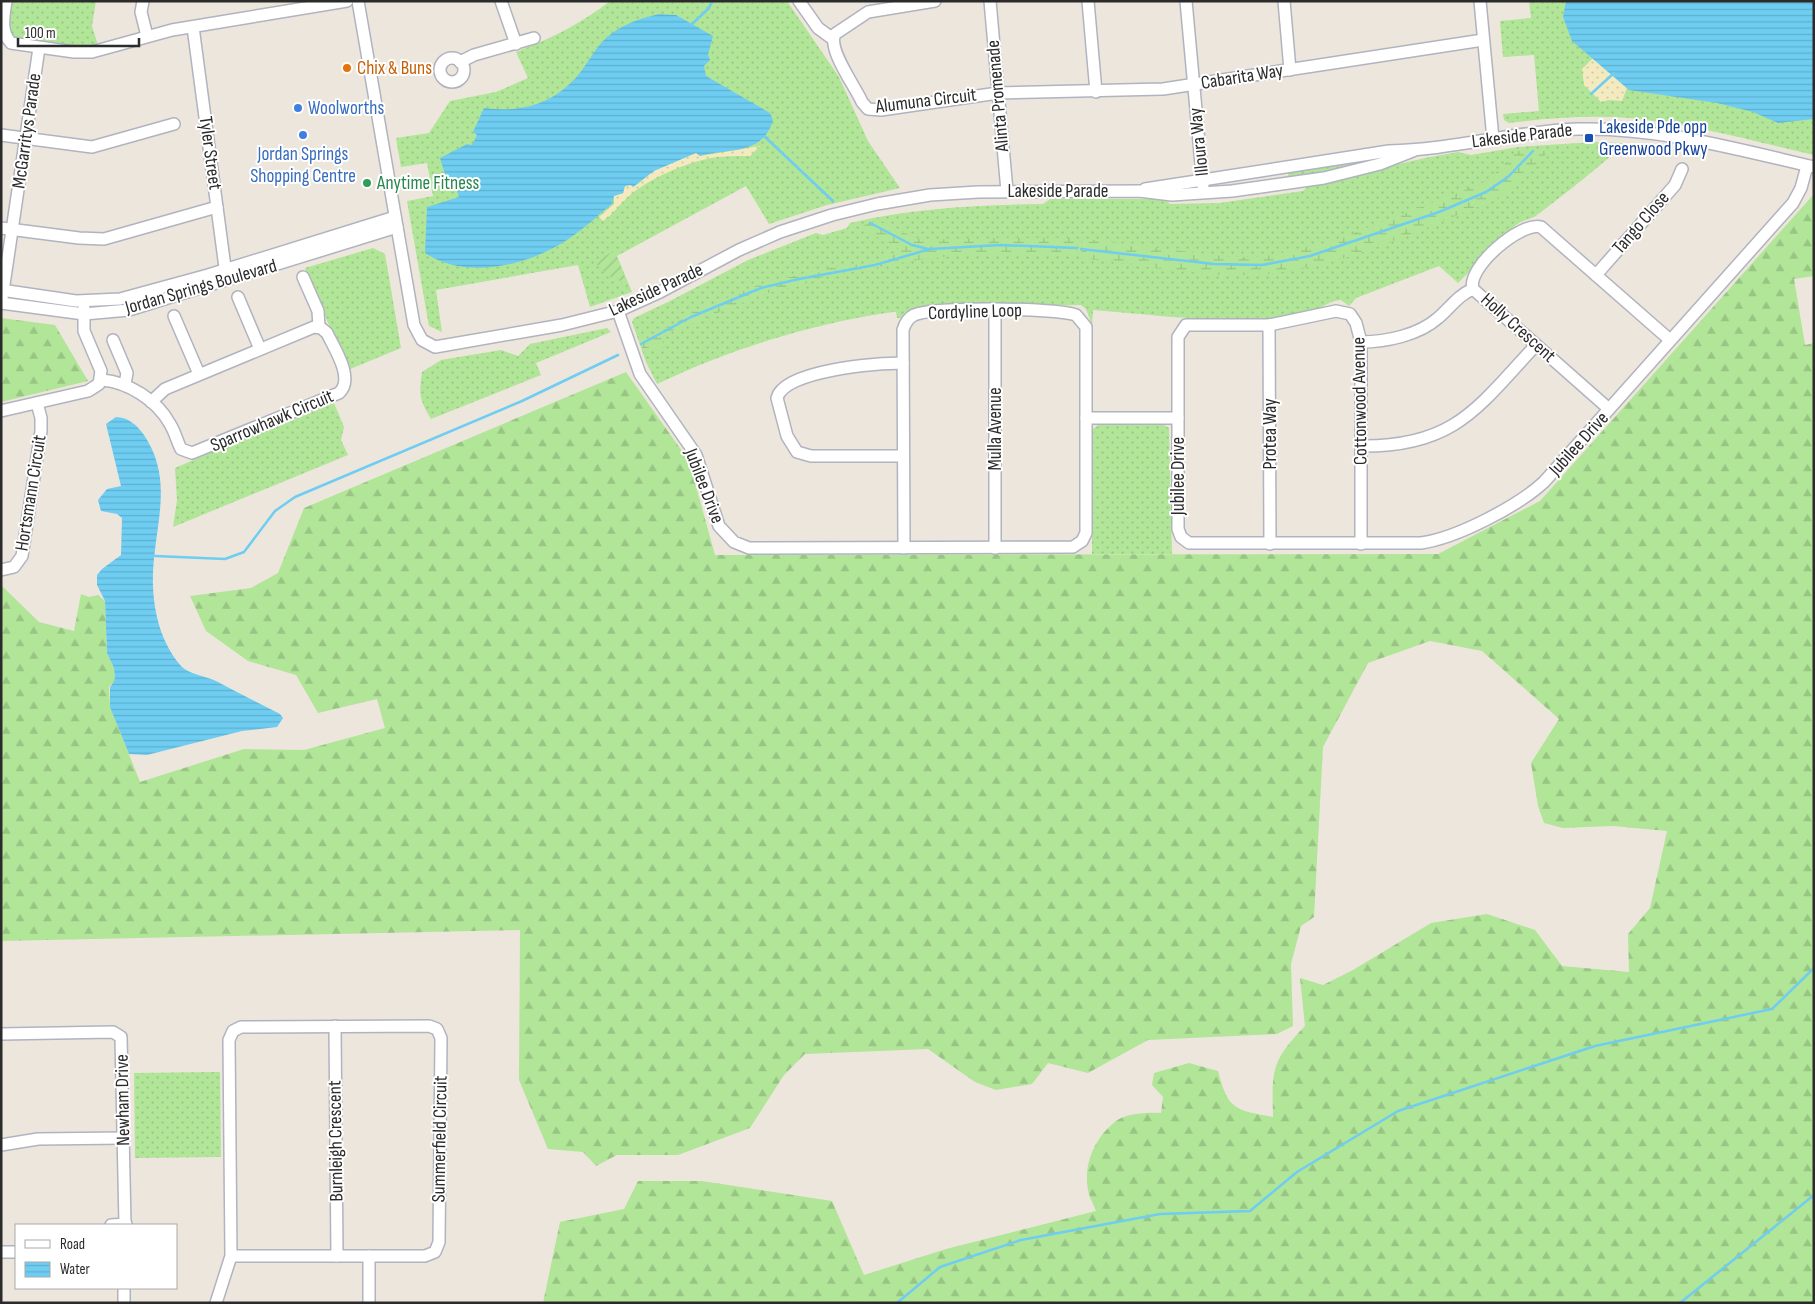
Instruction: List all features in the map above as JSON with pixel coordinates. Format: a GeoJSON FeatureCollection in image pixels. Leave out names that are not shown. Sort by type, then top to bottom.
{"type":"FeatureCollection","features":[{"type":"Feature","properties":{"kind":"street"},"geometry":{"type":"LineString","coordinates":[[6,1],[3,37],[15,44],[74,52],[92,52],[147,36],[302,5],[346,1]]}},
{"type":"Feature","properties":{"kind":"street"},"geometry":{"type":"LineString","coordinates":[[143,1],[141,12],[147,36]]}},
{"type":"Feature","properties":{"kind":"street","name":"Lakeside Parade"},"geometry":{"type":"LineString","coordinates":[[358,1],[414,325],[417,334],[427,345],[444,346],[579,322],[618,311],[660,292],[739,250],[780,232],[818,219],[870,205],[911,198],[1007,191],[1139,190],[1389,151],[1413,151],[1564,130],[1623,130],[1681,138],[1810,167]]}},
{"type":"Feature","properties":{"kind":"street"},"geometry":{"type":"LineString","coordinates":[[501,1],[516,44]]}},
{"type":"Feature","properties":{"kind":"street"},"geometry":{"type":"LineString","coordinates":[[799,1],[818,28],[833,39],[842,28],[868,12],[936,1]]}},
{"type":"Feature","properties":{"kind":"street","name":"Alinta Promenade"},"geometry":{"type":"LineString","coordinates":[[990,1],[1007,191]]}},
{"type":"Feature","properties":{"kind":"street"},"geometry":{"type":"LineString","coordinates":[[1088,1],[1096,92]]}},
{"type":"Feature","properties":{"kind":"street","name":"Illoura Way"},"geometry":{"type":"LineString","coordinates":[[1186,1],[1204,193]]}},
{"type":"Feature","properties":{"kind":"street"},"geometry":{"type":"LineString","coordinates":[[1284,1],[1290,70]]}},
{"type":"Feature","properties":{"kind":"street"},"geometry":{"type":"LineString","coordinates":[[1480,1],[1493,139]]}},
{"type":"Feature","properties":{"kind":"street","name":"Tyler Street"},"geometry":{"type":"LineString","coordinates":[[193,27],[226,275]]}},
{"type":"Feature","properties":{"kind":"street"},"geometry":{"type":"LineString","coordinates":[[460,62],[474,55],[534,38]]}},
{"type":"Feature","properties":{"kind":"street","name":"Alumuna Circuit"},"geometry":{"type":"LineString","coordinates":[[833,39],[836,55],[862,102],[871,110],[998,93]]}},
{"type":"Feature","properties":{"kind":"street","name":"Cabarita Way"},"geometry":{"type":"LineString","coordinates":[[998,93],[1144,91],[1483,40]]}},
{"type":"Feature","properties":{"kind":"street","name":"McGarritys Parade"},"geometry":{"type":"LineString","coordinates":[[1,303],[7,228],[26,138],[39,48]]}},
{"type":"Feature","properties":{"kind":"street"},"geometry":{"type":"LineString","coordinates":[[1,135],[92,147],[174,124]]}},
{"type":"Feature","properties":{"kind":"street","name":"Lakeside Parade"},"geometry":{"type":"LineString","coordinates":[[1139,190],[1163,194],[1204,193],[1324,178],[1380,164],[1413,151]]}},
{"type":"Feature","properties":{"kind":"street","name":"Jubilee Drive"},"geometry":{"type":"LineString","coordinates":[[618,311],[635,364],[653,395],[692,447],[715,518],[729,538],[749,548],[1068,548],[1078,545],[1086,533],[1086,418],[1178,418],[1178,529],[1181,537],[1192,544],[1433,542],[1452,536],[1519,501],[1544,482],[1793,203],[1800,192],[1810,167]]}},
{"type":"Feature","properties":{"kind":"street","name":"Tango Close"},"geometry":{"type":"LineString","coordinates":[[1596,274],[1675,186],[1682,169]]}},
{"type":"Feature","properties":{"kind":"street"},"geometry":{"type":"LineString","coordinates":[[7,228],[79,238],[104,238],[217,206]]}},
{"type":"Feature","properties":{"kind":"street","name":"Jordan Springs Boulevard"},"geometry":{"type":"LineString","coordinates":[[1,303],[84,314],[129,310],[226,275],[396,222]]}},
{"type":"Feature","properties":{"kind":"street","name":"Holly Crescent"},"geometry":{"type":"LineString","coordinates":[[1609,410],[1473,289],[1474,275],[1493,252],[1508,239],[1532,226],[1545,230],[1670,340]]}},
{"type":"Feature","properties":{"kind":"street","name":"Jordan Springs Boulevard"},"geometry":{"type":"LineString","coordinates":[[2,290],[84,301],[132,296],[226,275]]}},
{"type":"Feature","properties":{"kind":"street"},"geometry":{"type":"LineString","coordinates":[[151,402],[165,389],[199,374],[311,328],[319,328],[318,311],[304,277]]}},
{"type":"Feature","properties":{"kind":"street"},"geometry":{"type":"LineString","coordinates":[[1361,342],[1386,341],[1431,324],[1458,297],[1473,289]]}},
{"type":"Feature","properties":{"kind":"street"},"geometry":{"type":"LineString","coordinates":[[238,297],[260,349]]}},
{"type":"Feature","properties":{"kind":"street"},"geometry":{"type":"LineString","coordinates":[[84,301],[84,331],[100,367],[102,380]]}},
{"type":"Feature","properties":{"kind":"street","name":"Cordyline Loop"},"geometry":{"type":"LineString","coordinates":[[904,548],[903,330],[906,321],[912,316],[937,312],[995,310],[1071,314],[1081,318],[1086,327],[1086,418]]}},
{"type":"Feature","properties":{"kind":"street","name":"Mulla Avenue"},"geometry":{"type":"LineString","coordinates":[[995,310],[995,548]]}},
{"type":"Feature","properties":{"kind":"street","name":"Cottonwood Avenue"},"geometry":{"type":"LineString","coordinates":[[1178,418],[1178,337],[1182,328],[1191,323],[1269,325],[1342,310],[1354,318],[1361,342],[1361,544]]}},
{"type":"Feature","properties":{"kind":"street"},"geometry":{"type":"LineString","coordinates":[[174,316],[199,374]]}},
{"type":"Feature","properties":{"kind":"street","name":"Protea Way"},"geometry":{"type":"LineString","coordinates":[[1269,325],[1270,544]]}},
{"type":"Feature","properties":{"kind":"street","name":"Sparrowhawk Circuit"},"geometry":{"type":"LineString","coordinates":[[102,380],[125,384],[151,402],[167,418],[181,449],[192,453],[340,393],[346,384],[345,376],[327,333],[319,328]]}},
{"type":"Feature","properties":{"kind":"street"},"geometry":{"type":"LineString","coordinates":[[113,340],[126,373],[125,384]]}},
{"type":"Feature","properties":{"kind":"street"},"geometry":{"type":"LineString","coordinates":[[1362,446],[1413,443],[1460,422],[1487,400],[1536,345]]}},
{"type":"Feature","properties":{"kind":"street"},"geometry":{"type":"LineString","coordinates":[[903,363],[870,364],[816,375],[786,385],[778,392],[776,398],[787,436],[797,452],[811,456],[903,456]]}},
{"type":"Feature","properties":{"kind":"street","name":"Hortsmann Circuit"},"geometry":{"type":"LineString","coordinates":[[1,411],[92,389],[102,380]]}},
{"type":"Feature","properties":{"kind":"street","name":"Hortsmann Circuit"},"geometry":{"type":"LineString","coordinates":[[1,570],[14,567],[22,556],[41,430],[41,418],[37,403]]}},
{"type":"Feature","properties":{"kind":"street","name":"Summerfield Circuit"},"geometry":{"type":"LineString","coordinates":[[216,1303],[232,1256],[230,1040],[232,1030],[241,1027],[335,1026],[429,1026],[436,1028],[441,1035],[438,1248],[433,1253],[425,1256],[232,1256]]}},
{"type":"Feature","properties":{"kind":"street","name":"Burnleigh Crescent"},"geometry":{"type":"LineString","coordinates":[[335,1026],[337,1256]]}},
{"type":"Feature","properties":{"kind":"street","name":"Newham Drive"},"geometry":{"type":"LineString","coordinates":[[1,1034],[113,1032],[119,1034],[122,1041],[126,1224]]}},
{"type":"Feature","properties":{"kind":"street"},"geometry":{"type":"LineString","coordinates":[[1,1144],[38,1139],[124,1138]]}},
{"type":"Feature","properties":{"kind":"street"},"geometry":{"type":"LineString","coordinates":[[1,1252],[15,1252]]}},
{"type":"Feature","properties":{"kind":"street"},"geometry":{"type":"LineString","coordinates":[[368,1256],[369,1303]]}},
{"type":"Feature","properties":{"kind":"street"},"geometry":{"type":"LineString","coordinates":[[124,1289],[124,1303]]}},
{"type":"Feature","properties":{"kind":"green space"},"geometry":{"type":"Polygon","coordinates":[[[12,1],[96,1],[92,26],[98,45],[75,47],[14,38],[8,27],[12,1]]]}},
{"type":"Feature","properties":{"kind":"green space"},"geometry":{"type":"Polygon","coordinates":[[[610,1],[787,1],[839,77],[868,141],[900,188],[827,205],[769,224],[746,186],[617,256],[632,292],[590,307],[578,265],[436,290],[442,332],[429,326],[407,201],[433,196],[427,163],[401,167],[396,138],[429,133],[450,101],[496,92],[528,78],[516,52],[565,30],[588,17],[610,1]]]}},
{"type":"Feature","properties":{"kind":"green space"},"geometry":{"type":"Polygon","coordinates":[[[1529,1],[1814,1],[1814,155],[1699,129],[1630,118],[1570,118],[1509,123],[1504,120],[1503,114],[1539,111],[1534,55],[1503,57],[1500,21],[1531,18],[1529,1]]]}},
{"type":"Feature","properties":{"kind":"green space"},"geometry":{"type":"Polygon","coordinates":[[[1594,142],[1622,143],[1608,158],[1555,202],[1536,216],[1516,225],[1458,283],[1439,266],[1356,298],[1349,306],[1341,300],[1305,314],[1241,320],[1093,310],[1092,325],[1086,309],[1081,305],[915,309],[905,312],[901,318],[897,318],[896,312],[862,317],[773,339],[714,359],[657,384],[646,362],[632,322],[634,318],[748,260],[816,233],[823,235],[847,228],[850,223],[874,218],[946,208],[1043,204],[1050,199],[1164,199],[1170,204],[1219,203],[1303,191],[1309,185],[1458,152],[1471,155],[1518,147],[1594,142]]]}},
{"type":"Feature","properties":{"kind":"green space"},"geometry":{"type":"Polygon","coordinates":[[[1518,151],[1548,151],[1523,179],[1492,201],[1386,244],[1331,262],[1276,273],[1229,275],[1205,274],[1110,262],[1087,259],[1081,256],[1082,242],[1086,239],[1230,257],[1261,257],[1334,241],[1487,181],[1518,151]]]}},
{"type":"Feature","properties":{"kind":"green space"},"geometry":{"type":"Polygon","coordinates":[[[1385,156],[1385,158],[1354,167],[1289,179],[1287,170],[1385,156]]]}},
{"type":"Feature","properties":{"kind":"green space"},"geometry":{"type":"Polygon","coordinates":[[[1814,194],[1814,276],[1794,279],[1805,345],[1814,343],[1814,1303],[543,1303],[560,1222],[624,1209],[638,1181],[702,1181],[832,1201],[864,1275],[946,1249],[1096,1211],[1089,1193],[1087,1180],[1087,1170],[1092,1152],[1102,1135],[1121,1118],[1138,1114],[1161,1113],[1163,1097],[1152,1085],[1154,1073],[1189,1063],[1218,1071],[1225,1094],[1235,1106],[1242,1110],[1273,1117],[1273,1088],[1276,1067],[1286,1048],[1305,1026],[1300,978],[1323,985],[1353,970],[1431,923],[1487,914],[1535,930],[1562,966],[1629,972],[1628,934],[1650,908],[1667,831],[1613,826],[1563,828],[1544,823],[1538,806],[1531,763],[1559,719],[1482,651],[1430,641],[1368,663],[1323,747],[1314,917],[1301,926],[1291,964],[1293,1026],[1277,1034],[1148,1040],[1088,1073],[1048,1063],[1032,1084],[996,1090],[975,1082],[928,1049],[805,1054],[784,1075],[750,1128],[678,1155],[617,1155],[596,1166],[583,1152],[548,1149],[519,1080],[520,930],[1,941],[1,585],[39,622],[74,631],[81,594],[89,597],[98,595],[105,601],[107,653],[114,668],[115,680],[109,687],[110,706],[140,782],[244,749],[304,750],[385,728],[377,699],[318,713],[296,675],[248,661],[206,631],[190,596],[251,588],[278,573],[304,508],[626,372],[689,461],[715,555],[1438,554],[1540,501],[1814,194]]]}},
{"type":"Feature","properties":{"kind":"green space"},"geometry":{"type":"Polygon","coordinates":[[[878,221],[921,240],[998,238],[1002,235],[1007,238],[1074,238],[1078,241],[1076,255],[986,254],[950,256],[812,279],[805,284],[763,294],[669,333],[661,340],[665,346],[662,351],[643,349],[639,340],[656,337],[658,333],[696,311],[758,285],[822,269],[870,263],[901,250],[860,226],[878,221]]]}},
{"type":"Feature","properties":{"kind":"green space"},"geometry":{"type":"Polygon","coordinates":[[[373,248],[385,254],[401,348],[348,370],[305,268],[373,248]]]}},
{"type":"Feature","properties":{"kind":"green space"},"geometry":{"type":"Polygon","coordinates":[[[615,251],[630,291],[617,278],[609,277],[594,261],[615,251]]]}},
{"type":"Feature","properties":{"kind":"green space"},"geometry":{"type":"Polygon","coordinates":[[[1,318],[55,325],[88,381],[1,402],[1,318]]]}},
{"type":"Feature","properties":{"kind":"green space"},"geometry":{"type":"Polygon","coordinates":[[[607,328],[611,332],[536,363],[541,375],[431,419],[424,406],[420,392],[422,372],[441,360],[501,350],[518,356],[530,344],[607,328]]]}},
{"type":"Feature","properties":{"kind":"green space"},"geometry":{"type":"Polygon","coordinates":[[[334,403],[344,427],[341,440],[348,455],[173,527],[177,500],[175,468],[274,425],[276,427],[334,403]]]}},
{"type":"Feature","properties":{"kind":"green space"},"geometry":{"type":"Polygon","coordinates":[[[1098,425],[1164,425],[1169,428],[1172,554],[1092,554],[1092,433],[1093,429],[1098,425]]]}},
{"type":"Feature","properties":{"kind":"green space"},"geometry":{"type":"Polygon","coordinates":[[[220,1072],[221,1157],[135,1158],[134,1073],[220,1072]]]}},
{"type":"Feature","properties":{"kind":"sand"},"geometry":{"type":"Polygon","coordinates":[[[1593,58],[1627,88],[1622,101],[1609,100],[1601,102],[1584,85],[1582,69],[1593,58]]]}},
{"type":"Feature","properties":{"kind":"sand"},"geometry":{"type":"Polygon","coordinates":[[[760,146],[750,156],[726,156],[701,160],[667,173],[645,184],[603,221],[599,217],[614,204],[614,196],[623,193],[623,188],[629,184],[633,187],[655,170],[670,162],[696,153],[700,156],[760,146]]]}},
{"type":"Feature","properties":{"kind":"water"},"geometry":{"type":"Polygon","coordinates":[[[1566,1],[1814,1],[1814,119],[1778,123],[1753,112],[1717,103],[1629,90],[1572,41],[1563,17],[1566,1]]]}},
{"type":"Feature","properties":{"kind":"water"},"geometry":{"type":"Polygon","coordinates":[[[659,14],[676,15],[713,36],[708,55],[710,60],[704,66],[706,76],[770,113],[773,120],[768,132],[761,140],[753,145],[733,151],[700,156],[696,153],[654,171],[633,187],[631,185],[625,186],[623,193],[614,196],[612,204],[581,230],[554,248],[537,256],[499,266],[479,268],[442,262],[425,253],[427,207],[459,197],[454,182],[448,184],[440,158],[467,144],[472,145],[477,135],[473,132],[484,108],[511,109],[536,104],[548,99],[559,93],[579,74],[600,44],[616,30],[630,23],[659,14]]]}},
{"type":"Feature","properties":{"kind":"water"},"geometry":{"type":"Polygon","coordinates":[[[116,417],[129,420],[142,432],[154,453],[159,472],[161,490],[160,509],[153,566],[153,586],[157,618],[164,639],[174,657],[184,669],[216,681],[280,714],[283,718],[277,727],[242,731],[147,755],[129,754],[110,707],[110,687],[115,680],[114,668],[107,653],[105,601],[97,585],[97,575],[121,555],[122,518],[117,514],[101,511],[98,500],[107,489],[121,486],[106,424],[116,417]]]}},
{"type":"Feature","properties":{"kind":"waterway"},"geometry":{"type":"LineString","coordinates":[[690,26],[709,8],[712,1]]}},
{"type":"Feature","properties":{"kind":"waterway"},"geometry":{"type":"LineString","coordinates":[[1591,94],[1614,73]]}},
{"type":"Feature","properties":{"kind":"waterway"},"geometry":{"type":"LineString","coordinates":[[764,136],[833,201]]}},
{"type":"Feature","properties":{"kind":"waterway"},"geometry":{"type":"LineString","coordinates":[[1081,249],[1214,264],[1262,265],[1310,256],[1439,212],[1486,192],[1508,177],[1533,151]]}},
{"type":"Feature","properties":{"kind":"waterway"},"geometry":{"type":"LineString","coordinates":[[870,223],[912,245],[928,249]]}},
{"type":"Feature","properties":{"kind":"waterway"},"geometry":{"type":"LineString","coordinates":[[641,344],[691,317],[761,288],[875,265],[930,249],[1000,245],[1077,248]]}},
{"type":"Feature","properties":{"kind":"waterway"},"geometry":{"type":"LineString","coordinates":[[155,556],[225,559],[244,552],[275,511],[295,497],[522,401],[618,355]]}},
{"type":"Feature","properties":{"kind":"waterway"},"geometry":{"type":"LineString","coordinates":[[897,1303],[940,1267],[1021,1240],[1160,1214],[1250,1211],[1297,1172],[1398,1111],[1595,1046],[1772,1009],[1814,968]]}},
{"type":"Feature","properties":{"kind":"waterway"},"geometry":{"type":"LineString","coordinates":[[1680,1303],[1814,1195]]}},
{"type":"Feature","properties":{"kind":"place","name":"Chix & Buns"},"geometry":{"type":"Point","coordinates":[347,68]}},
{"type":"Feature","properties":{"kind":"place","name":"Woolworths"},"geometry":{"type":"Point","coordinates":[298,108]}},
{"type":"Feature","properties":{"kind":"place","name":"Jordan Springs Shopping Centre"},"geometry":{"type":"Point","coordinates":[303,135]}},
{"type":"Feature","properties":{"kind":"place","name":"Lakeside Pde opp Greenwood Pkwy"},"geometry":{"type":"Point","coordinates":[1589,138]}},
{"type":"Feature","properties":{"kind":"place","name":"Anytime Fitness"},"geometry":{"type":"Point","coordinates":[367,183]}}]}
